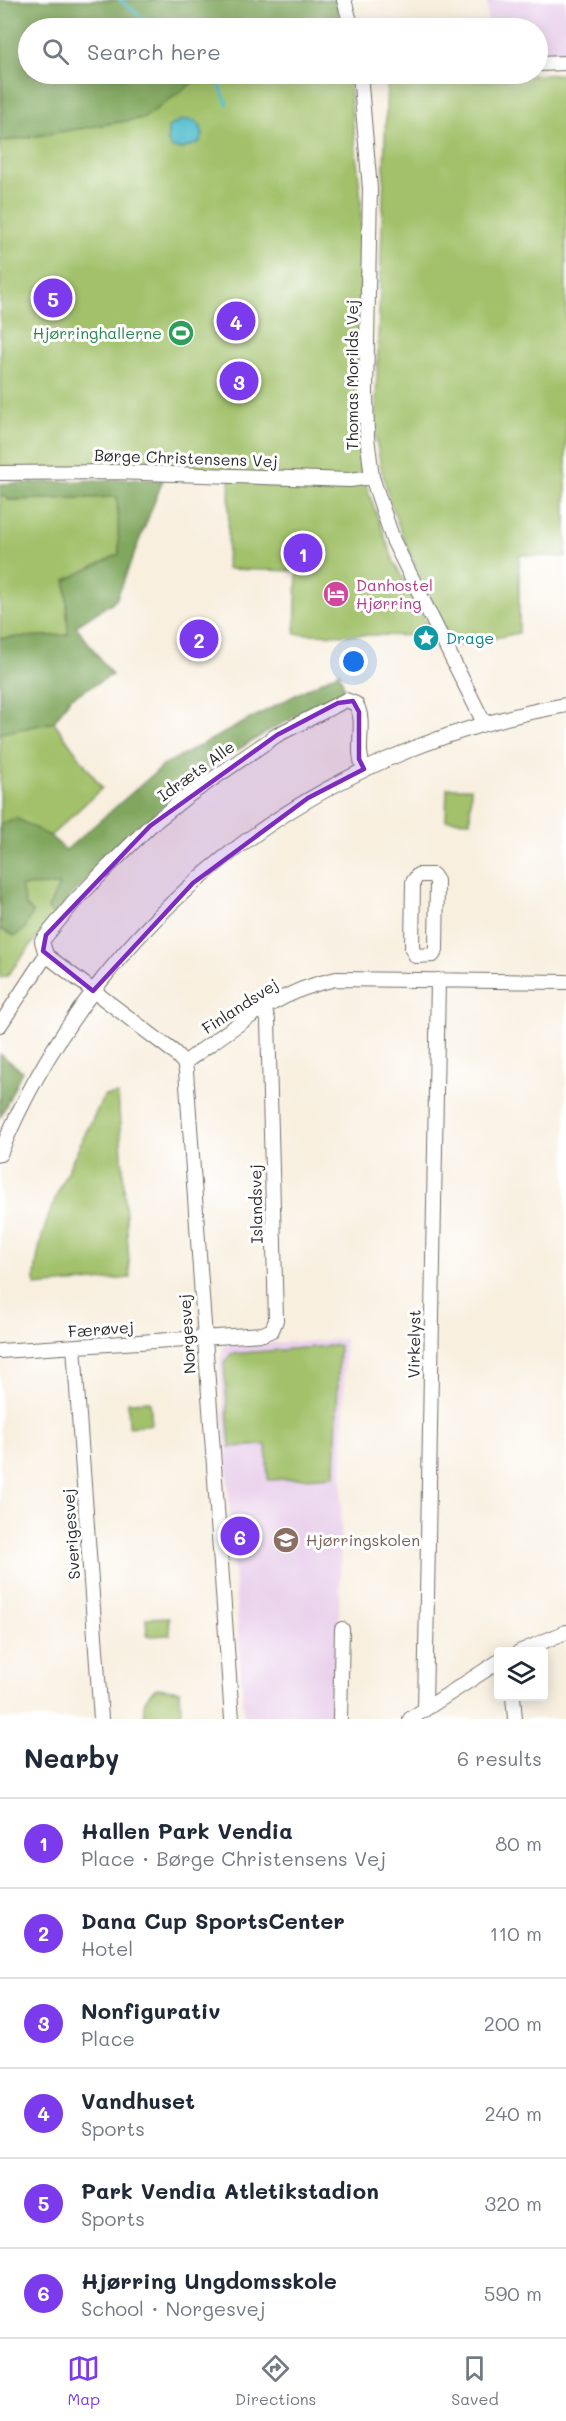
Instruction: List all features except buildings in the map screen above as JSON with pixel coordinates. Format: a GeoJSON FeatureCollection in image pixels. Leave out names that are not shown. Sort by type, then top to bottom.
{"type":"FeatureCollection","features":[{"type":"Feature","properties":{"kind":"street"},"geometry":{"type":"LineString","coordinates":[[344,0],[349,18]]}},
{"type":"Feature","properties":{"kind":"street"},"geometry":{"type":"LineString","coordinates":[[548,64],[566,63]]}},
{"type":"Feature","properties":{"kind":"street","name":"Thomas Morilds Vej"},"geometry":{"type":"LineString","coordinates":[[361,84],[370,189],[366,437],[372,477],[393,540],[484,723]]}},
{"type":"Feature","properties":{"kind":"street","name":"Børge Christensens Vej"},"geometry":{"type":"LineString","coordinates":[[0,474],[104,472],[350,480],[372,477]]}},
{"type":"Feature","properties":{"kind":"street","name":"Idræts Alle"},"geometry":{"type":"LineString","coordinates":[[0,1026],[46,955],[42,946],[46,935],[73,903],[150,826],[210,779],[277,735],[338,703],[353,701],[359,708],[358,753],[364,769]]}},
{"type":"Feature","properties":{"kind":"street"},"geometry":{"type":"LineString","coordinates":[[0,1154],[34,1081],[93,991],[129,948],[200,877],[240,845],[308,798],[364,769],[437,738],[484,723],[566,705]]}},
{"type":"Feature","properties":{"kind":"street"},"geometry":{"type":"LineString","coordinates":[[420,874],[433,875],[437,881],[435,952],[424,957],[416,956],[412,949],[413,882],[420,874]]}},
{"type":"Feature","properties":{"kind":"street"},"geometry":{"type":"LineString","coordinates":[[46,955],[174,1052],[184,1063]]}},
{"type":"Feature","properties":{"kind":"street"},"geometry":{"type":"LineString","coordinates":[[424,957],[431,980]]}},
{"type":"Feature","properties":{"kind":"street","name":"Finlandsvej"},"geometry":{"type":"LineString","coordinates":[[184,1063],[281,996],[310,984],[336,979],[566,982]]}},
{"type":"Feature","properties":{"kind":"street","name":"Virkelyst"},"geometry":{"type":"LineString","coordinates":[[426,1709],[431,980]]}},
{"type":"Feature","properties":{"kind":"street","name":"Islandsvej"},"geometry":{"type":"LineString","coordinates":[[204,1338],[263,1334],[272,1330],[276,1320],[268,1020],[264,1008]]}},
{"type":"Feature","properties":{"kind":"street","name":"Norgesvej"},"geometry":{"type":"LineString","coordinates":[[184,1063],[232,1719]]}},
{"type":"Feature","properties":{"kind":"street","name":"Færøvej"},"geometry":{"type":"LineString","coordinates":[[0,1351],[204,1338]]}},
{"type":"Feature","properties":{"kind":"street","name":"Sverigesvej"},"geometry":{"type":"LineString","coordinates":[[74,1347],[101,1719]]}},
{"type":"Feature","properties":{"kind":"street"},"geometry":{"type":"LineString","coordinates":[[340,1719],[342,1629]]}},
{"type":"Feature","properties":{"kind":"street"},"geometry":{"type":"LineString","coordinates":[[531,1647],[566,1632]]}},
{"type":"Feature","properties":{"kind":"street"},"geometry":{"type":"LineString","coordinates":[[410,1719],[494,1665]]}},
{"type":"Feature","properties":{"kind":"street"},"geometry":{"type":"LineString","coordinates":[[513,1701],[515,1719]]}},
{"type":"Feature","properties":{"kind":"highlighted area"},"geometry":{"type":"Polygon","coordinates":[[[353,701],[359,712],[359,759],[364,769],[308,798],[193,883],[93,991],[43,951],[46,935],[150,826],[277,735],[338,703],[353,701]]]}},
{"type":"Feature","properties":{"kind":"shaded area"},"geometry":{"type":"Polygon","coordinates":[[[487,0],[566,0],[566,57],[548,58],[548,18],[488,18],[487,0]]]}},
{"type":"Feature","properties":{"kind":"shaded area","name":"Hjørringskolen"},"geometry":{"type":"Polygon","coordinates":[[[345,1339],[337,1719],[244,1719],[220,1360],[224,1346],[345,1339]]]}},
{"type":"Feature","properties":{"kind":"green space","name":"Hjørringhallerne"},"geometry":{"type":"Polygon","coordinates":[[[0,0],[336,0],[339,18],[18,18],[18,84],[349,84],[361,199],[361,471],[394,562],[434,636],[295,634],[297,571],[227,569],[230,470],[0,468],[0,0]]]}},
{"type":"Feature","properties":{"kind":"green space"},"geometry":{"type":"Polygon","coordinates":[[[0,0],[336,0],[339,18],[18,18],[18,84],[191,84],[144,118],[0,142],[0,113],[3,112],[0,0]]]}},
{"type":"Feature","properties":{"kind":"green space"},"geometry":{"type":"Polygon","coordinates":[[[566,74],[566,557],[519,555],[519,633],[454,647],[416,569],[395,516],[386,488],[375,431],[387,84],[548,84],[548,75],[566,74]]]}},
{"type":"Feature","properties":{"kind":"green space"},"geometry":{"type":"Polygon","coordinates":[[[126,479],[163,480],[116,600],[76,626],[112,675],[70,698],[54,722],[0,733],[0,638],[68,635],[66,580],[119,554],[117,497],[8,500],[6,496],[0,496],[0,484],[126,479]]]}},
{"type":"Feature","properties":{"kind":"green space"},"geometry":{"type":"Polygon","coordinates":[[[0,496],[6,496],[9,500],[118,497],[119,555],[66,580],[68,635],[0,638],[0,496]]]}},
{"type":"Feature","properties":{"kind":"green space"},"geometry":{"type":"Polygon","coordinates":[[[339,672],[345,690],[257,738],[207,771],[126,840],[54,916],[48,909],[59,885],[21,886],[26,906],[33,912],[24,930],[15,936],[0,929],[0,824],[16,818],[50,836],[66,850],[165,764],[339,672]]]}},
{"type":"Feature","properties":{"kind":"green space"},"geometry":{"type":"Polygon","coordinates":[[[54,722],[102,788],[45,841],[60,888],[48,909],[54,916],[7,976],[0,978],[0,733],[54,722]]]}},
{"type":"Feature","properties":{"kind":"green space"},"geometry":{"type":"Polygon","coordinates":[[[447,788],[471,788],[470,821],[446,820],[447,788]]]}},
{"type":"Feature","properties":{"kind":"green space"},"geometry":{"type":"Polygon","coordinates":[[[0,1054],[22,1071],[0,1118],[0,1054]]]}},
{"type":"Feature","properties":{"kind":"green space"},"geometry":{"type":"Polygon","coordinates":[[[118,1094],[130,1278],[35,1286],[36,1263],[41,1239],[59,1189],[104,1096],[118,1094]]]}},
{"type":"Feature","properties":{"kind":"green space"},"geometry":{"type":"Polygon","coordinates":[[[339,1345],[335,1476],[268,1480],[266,1445],[230,1447],[224,1362],[231,1354],[339,1345]]]}},
{"type":"Feature","properties":{"kind":"green space"},"geometry":{"type":"Polygon","coordinates":[[[150,1401],[152,1424],[129,1427],[128,1402],[150,1401]]]}},
{"type":"Feature","properties":{"kind":"green space"},"geometry":{"type":"Polygon","coordinates":[[[169,1617],[170,1635],[147,1636],[146,1618],[169,1617]]]}},
{"type":"Feature","properties":{"kind":"green space"},"geometry":{"type":"Polygon","coordinates":[[[157,1688],[180,1691],[181,1719],[146,1719],[145,1701],[157,1688]]]}},
{"type":"Feature","properties":{"kind":"water"},"geometry":{"type":"Polygon","coordinates":[[[182,120],[193,120],[200,125],[203,136],[199,143],[182,149],[172,148],[168,142],[168,127],[182,120]]]}},
{"type":"Feature","properties":{"kind":"waterway"},"geometry":{"type":"LineString","coordinates":[[120,0],[142,18]]}},
{"type":"Feature","properties":{"kind":"waterway"},"geometry":{"type":"LineString","coordinates":[[218,84],[227,104]]}},
{"type":"Feature","properties":{"kind":"place","name":"Park Vendia Atletikstadion"},"geometry":{"type":"Point","coordinates":[53,298]}},
{"type":"Feature","properties":{"kind":"place","name":"Vandhuset"},"geometry":{"type":"Point","coordinates":[236,321]}},
{"type":"Feature","properties":{"kind":"place","name":"Hjørringhallerne"},"geometry":{"type":"Point","coordinates":[181,333]}},
{"type":"Feature","properties":{"kind":"place","name":"Nonfigurativ"},"geometry":{"type":"Point","coordinates":[239,381]}},
{"type":"Feature","properties":{"kind":"place","name":"Hallen Park Vendia"},"geometry":{"type":"Point","coordinates":[303,553]}},
{"type":"Feature","properties":{"kind":"place","name":"Danhostel Hjørring"},"geometry":{"type":"Point","coordinates":[336,594]}},
{"type":"Feature","properties":{"kind":"place","name":"Drage"},"geometry":{"type":"Point","coordinates":[426,638]}},
{"type":"Feature","properties":{"kind":"place","name":"Dana Cup SportsCenter"},"geometry":{"type":"Point","coordinates":[199,639]}},
{"type":"Feature","properties":{"kind":"place","name":"Hjørring Ungdomsskole"},"geometry":{"type":"Point","coordinates":[240,1536]}},
{"type":"Feature","properties":{"kind":"place","name":"Hjørringskolen"},"geometry":{"type":"Point","coordinates":[286,1540]}}]}
